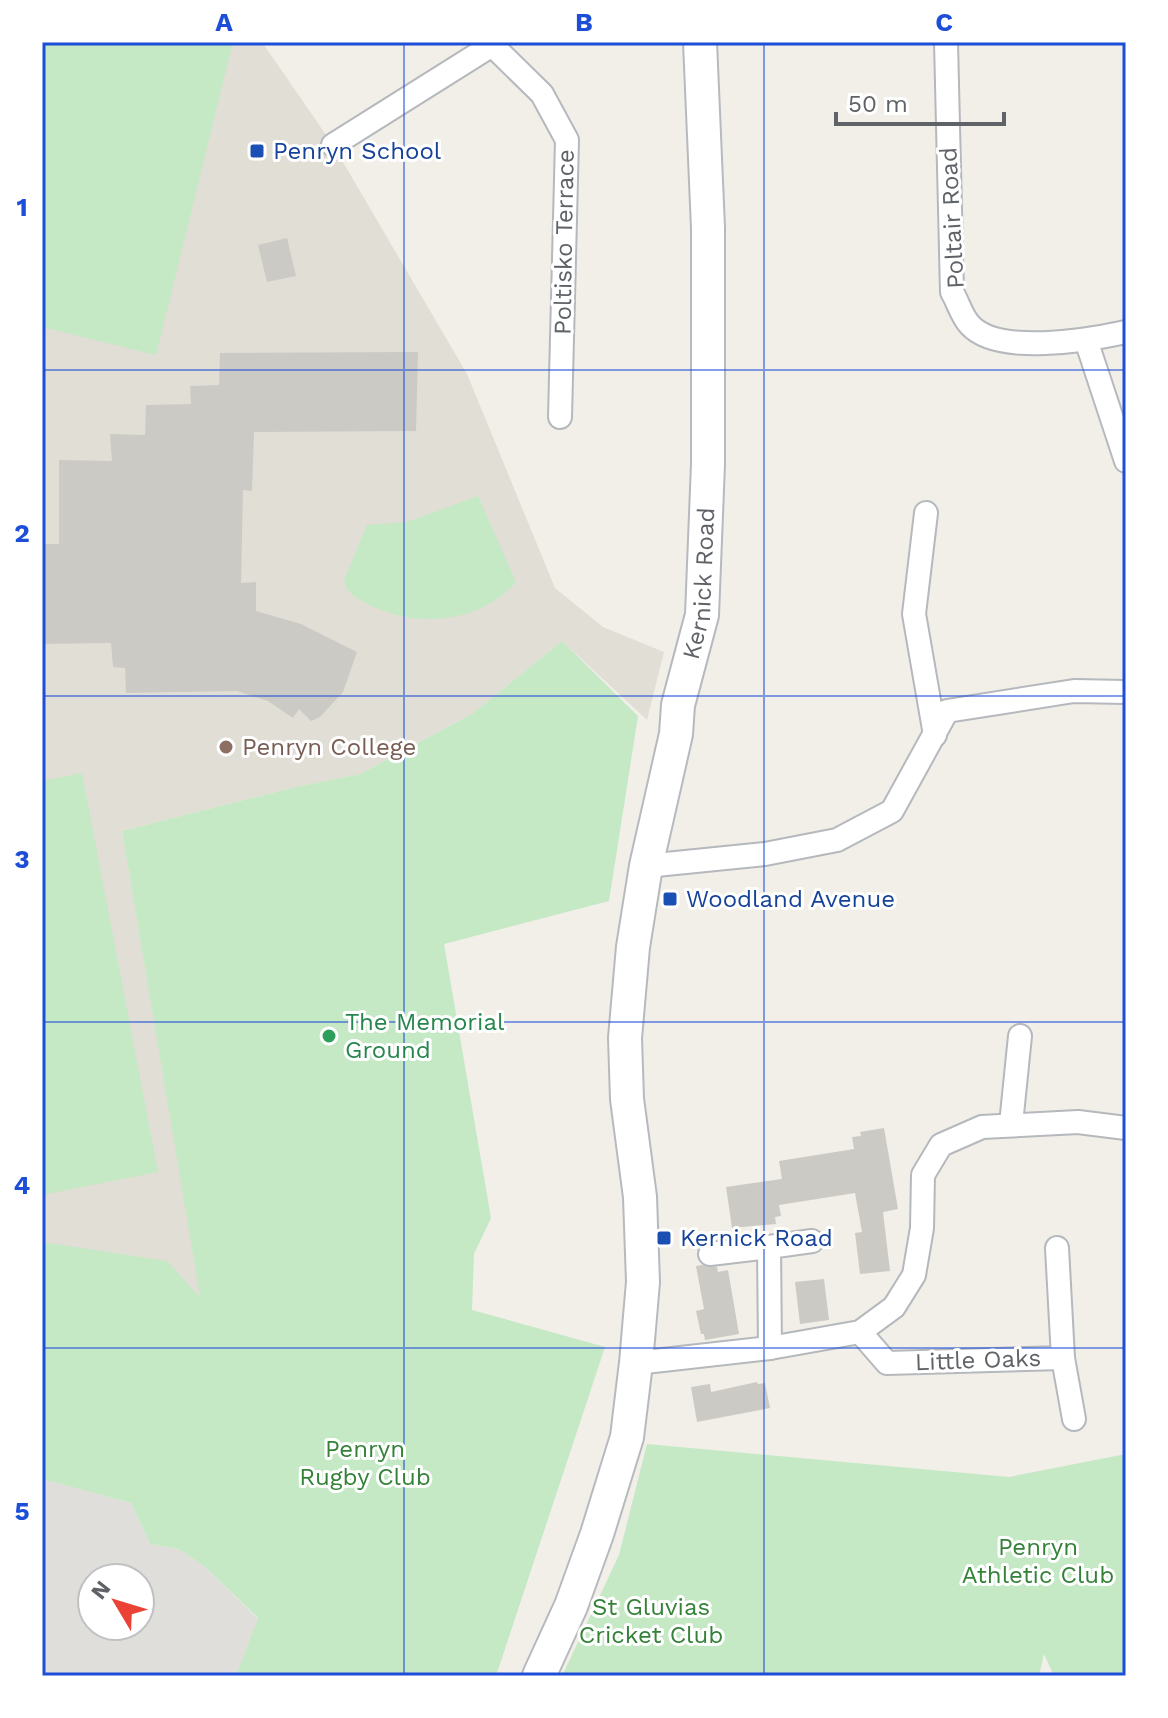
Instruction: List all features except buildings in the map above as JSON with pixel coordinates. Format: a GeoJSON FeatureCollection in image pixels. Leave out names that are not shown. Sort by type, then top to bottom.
{"type":"FeatureCollection","features":[{"type":"Feature","properties":{"kind":"street","name":"Kernick Road"},"geometry":{"type":"LineString","coordinates":[[539,1676],[571,1606],[597,1534],[627,1437],[636,1363],[643,1282],[640,1197],[627,1099],[625,1038],[633,947],[646,866],[676,734],[678,705],[702,615],[708,464],[708,228],[700,42]]}},
{"type":"Feature","properties":{"kind":"street","name":"Poltair Road"},"geometry":{"type":"LineString","coordinates":[[946,42],[952,292],[971,326],[1006,343],[1086,340],[1126,332]]}},
{"type":"Feature","properties":{"kind":"street"},"geometry":{"type":"LineString","coordinates":[[333,145],[495,44]]}},
{"type":"Feature","properties":{"kind":"street","name":"Poltisko Terrace"},"geometry":{"type":"LineString","coordinates":[[495,44],[542,94],[567,140],[560,417]]}},
{"type":"Feature","properties":{"kind":"street"},"geometry":{"type":"LineString","coordinates":[[1086,340],[1126,461]]}},
{"type":"Feature","properties":{"kind":"street"},"geometry":{"type":"LineString","coordinates":[[926,513],[914,614],[935,735]]}},
{"type":"Feature","properties":{"kind":"street"},"geometry":{"type":"LineString","coordinates":[[646,866],[765,854],[837,840],[892,811],[947,711],[1074,691],[1126,692]]}},
{"type":"Feature","properties":{"kind":"street"},"geometry":{"type":"LineString","coordinates":[[1011,1124],[1020,1036]]}},
{"type":"Feature","properties":{"kind":"street"},"geometry":{"type":"LineString","coordinates":[[636,1363],[770,1348],[860,1332],[894,1307],[914,1275],[922,1228],[923,1175],[941,1145],[982,1127],[1011,1124],[1078,1122],[1126,1128]]}},
{"type":"Feature","properties":{"kind":"street"},"geometry":{"type":"LineString","coordinates":[[710,1254],[812,1241]]}},
{"type":"Feature","properties":{"kind":"street"},"geometry":{"type":"LineString","coordinates":[[769,1247],[770,1348]]}},
{"type":"Feature","properties":{"kind":"street","name":"Little Oaks"},"geometry":{"type":"LineString","coordinates":[[1057,1248],[1063,1358],[1074,1419]]}},
{"type":"Feature","properties":{"kind":"street","name":"Little Oaks"},"geometry":{"type":"LineString","coordinates":[[860,1332],[887,1363],[1063,1358]]}},
{"type":"Feature","properties":{"kind":"shaded area","name":"Penryn College"},"geometry":{"type":"Polygon","coordinates":[[[42,42],[262,42],[333,145],[467,374],[555,588],[603,627],[664,652],[647,720],[562,641],[472,714],[360,774],[122,831],[201,1298],[42,1479],[42,42]]]}},
{"type":"Feature","properties":{"kind":"shaded area"},"geometry":{"type":"Polygon","coordinates":[[[42,1479],[131,1503],[150,1544],[179,1549],[204,1566],[258,1619],[236,1676],[42,1676],[42,1479]]]}},
{"type":"Feature","properties":{"kind":"green space"},"geometry":{"type":"Polygon","coordinates":[[[42,42],[233,42],[156,355],[42,327],[42,42]]]}},
{"type":"Feature","properties":{"kind":"green space"},"geometry":{"type":"Polygon","coordinates":[[[478,496],[516,582],[501,596],[466,614],[427,619],[388,613],[350,593],[344,580],[367,525],[407,522],[478,496]]]}},
{"type":"Feature","properties":{"kind":"green space","name":"Penryn Rugby Club"},"geometry":{"type":"Polygon","coordinates":[[[562,641],[638,716],[609,901],[444,944],[491,1218],[474,1254],[472,1310],[605,1347],[496,1676],[236,1676],[258,1618],[204,1566],[179,1549],[150,1544],[131,1503],[42,1479],[42,1242],[167,1261],[200,1297],[122,831],[360,774],[472,714],[562,641]]]}},
{"type":"Feature","properties":{"kind":"green space"},"geometry":{"type":"Polygon","coordinates":[[[82,773],[158,1172],[42,1195],[42,781],[82,773]]]}},
{"type":"Feature","properties":{"kind":"green space","name":"Penryn Athletic Club"},"geometry":{"type":"Polygon","coordinates":[[[647,1444],[1009,1477],[1126,1454],[1126,1676],[1054,1676],[1044,1654],[1039,1676],[562,1676],[619,1555],[647,1444]]]}},
{"type":"Feature","properties":{"kind":"place","name":"Penryn School"},"geometry":{"type":"Point","coordinates":[257,151]}},
{"type":"Feature","properties":{"kind":"place","name":"Penryn College"},"geometry":{"type":"Point","coordinates":[226,747]}},
{"type":"Feature","properties":{"kind":"place","name":"Woodland Avenue"},"geometry":{"type":"Point","coordinates":[670,899]}},
{"type":"Feature","properties":{"kind":"place","name":"The Memorial Ground"},"geometry":{"type":"Point","coordinates":[329,1036]}},
{"type":"Feature","properties":{"kind":"place","name":"Kernick Road"},"geometry":{"type":"Point","coordinates":[664,1238]}},
{"type":"Feature","properties":{"kind":"park label","name":"St Gluvias Cricket Club"},"geometry":{"type":"Point","coordinates":[651,1621]}}]}
